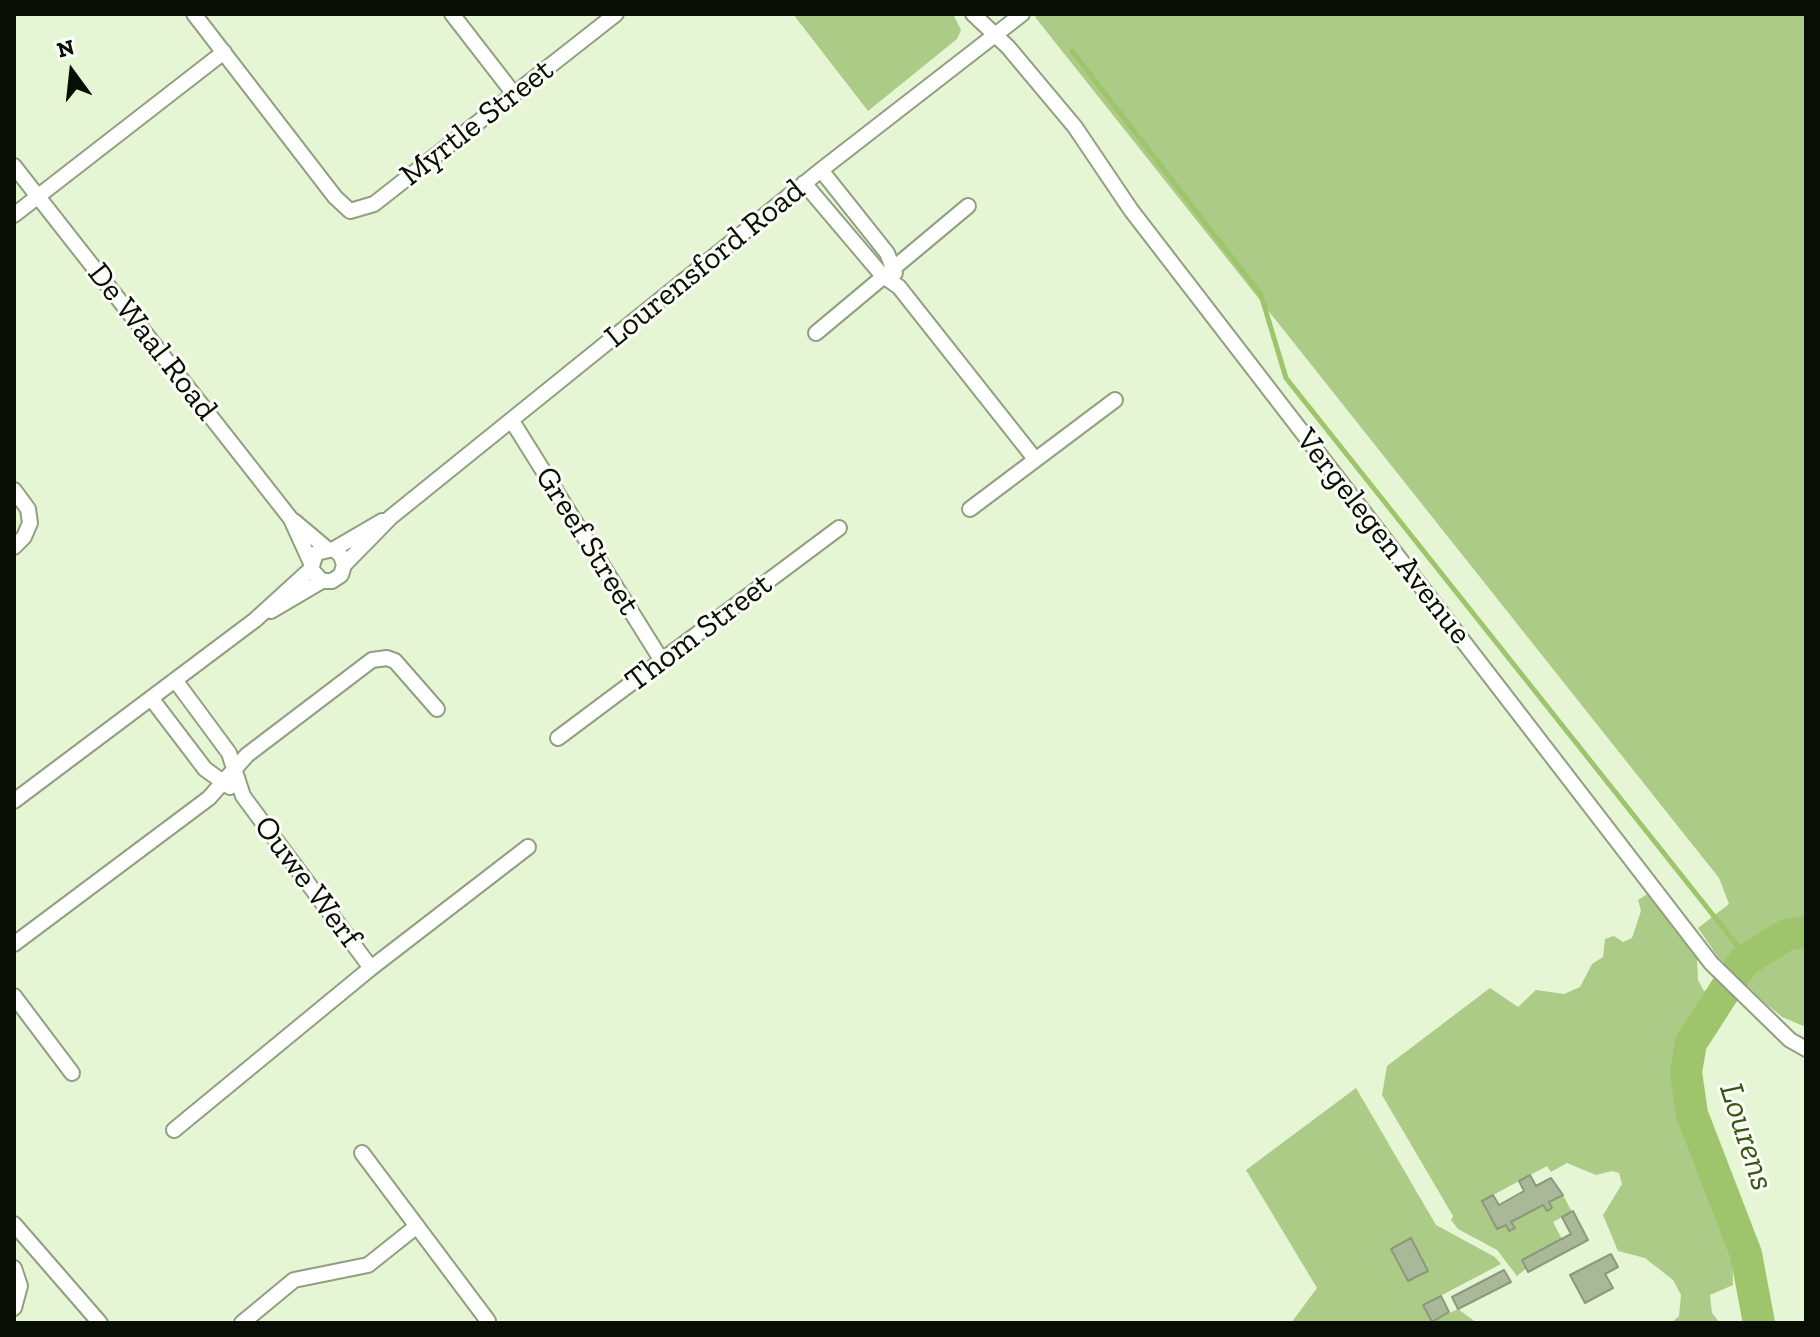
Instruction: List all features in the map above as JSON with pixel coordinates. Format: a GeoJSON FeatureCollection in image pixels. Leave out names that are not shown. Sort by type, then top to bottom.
{"type":"FeatureCollection","features":[{"type":"Feature","properties":{"kind":"street"},"geometry":{"type":"LineString","coordinates":[[14,215],[224,52],[194,14]]}},
{"type":"Feature","properties":{"kind":"street"},"geometry":{"type":"LineString","coordinates":[[452,14],[514,94]]}},
{"type":"Feature","properties":{"kind":"street","name":"Myrtle Street"},"geometry":{"type":"LineString","coordinates":[[224,52],[335,197],[350,211],[374,204],[616,14]]}},
{"type":"Feature","properties":{"kind":"street","name":"Vergelegen Avenue"},"geometry":{"type":"LineString","coordinates":[[973,14],[1008,47],[1075,127],[1131,210],[1711,963],[1790,1040],[1806,1049]]}},
{"type":"Feature","properties":{"kind":"street","name":"Lourensford Road"},"geometry":{"type":"LineString","coordinates":[[344,565],[391,517],[804,183],[1022,14]]}},
{"type":"Feature","properties":{"kind":"street","name":"De Waal Road"},"geometry":{"type":"LineString","coordinates":[[14,166],[291,519],[330,549]]}},
{"type":"Feature","properties":{"kind":"street"},"geometry":{"type":"LineString","coordinates":[[821,170],[899,287],[1035,459]]}},
{"type":"Feature","properties":{"kind":"street"},"geometry":{"type":"LineString","coordinates":[[804,183],[888,271]]}},
{"type":"Feature","properties":{"kind":"street"},"geometry":{"type":"LineString","coordinates":[[816,333],[968,206]]}},
{"type":"Feature","properties":{"kind":"street"},"geometry":{"type":"LineString","coordinates":[[970,509],[1115,400]]}},
{"type":"Feature","properties":{"kind":"street","name":"Greef Street"},"geometry":{"type":"LineString","coordinates":[[512,421],[662,661]]}},
{"type":"Feature","properties":{"kind":"street"},"geometry":{"type":"LineString","coordinates":[[14,490],[28,509],[30,523],[24,537],[14,547]]}},
{"type":"Feature","properties":{"kind":"street","name":"Lourensford Road"},"geometry":{"type":"LineString","coordinates":[[330,549],[391,517]]}},
{"type":"Feature","properties":{"kind":"street","name":"De Waal Road"},"geometry":{"type":"LineString","coordinates":[[291,519],[311,566]]}},
{"type":"Feature","properties":{"kind":"street","name":"Thom Street"},"geometry":{"type":"LineString","coordinates":[[558,738],[839,528]]}},
{"type":"Feature","properties":{"kind":"street"},"geometry":{"type":"LineString","coordinates":[[14,801],[255,620],[322,581],[332,581],[341,575],[344,565],[341,556],[330,549],[316,553],[311,566],[255,620]]}},
{"type":"Feature","properties":{"kind":"street"},"geometry":{"type":"LineString","coordinates":[[311,566],[322,581]]}},
{"type":"Feature","properties":{"kind":"street"},"geometry":{"type":"LineString","coordinates":[[14,944],[209,798],[247,755],[372,660],[387,658],[395,661],[437,709]]}},
{"type":"Feature","properties":{"kind":"street","name":"Ouwe Werf"},"geometry":{"type":"LineString","coordinates":[[175,680],[229,753],[243,796],[371,968]]}},
{"type":"Feature","properties":{"kind":"street","name":"Ouwe Werf"},"geometry":{"type":"LineString","coordinates":[[151,698],[205,769],[243,796]]}},
{"type":"Feature","properties":{"kind":"street"},"geometry":{"type":"LineString","coordinates":[[174,1130],[371,968],[528,847]]}},
{"type":"Feature","properties":{"kind":"street"},"geometry":{"type":"LineString","coordinates":[[14,996],[72,1073]]}},
{"type":"Feature","properties":{"kind":"street"},"geometry":{"type":"LineString","coordinates":[[362,1153],[488,1321]]}},
{"type":"Feature","properties":{"kind":"street"},"geometry":{"type":"LineString","coordinates":[[14,1224],[100,1323]]}},
{"type":"Feature","properties":{"kind":"street"},"geometry":{"type":"LineString","coordinates":[[242,1323],[294,1280],[368,1265],[417,1226]]}},
{"type":"Feature","properties":{"kind":"street"},"geometry":{"type":"LineString","coordinates":[[14,1268],[20,1286],[14,1308]]}},
{"type":"Feature","properties":{"kind":"green space"},"geometry":{"type":"Polygon","coordinates":[[[793,14],[953,14],[961,30],[957,39],[868,111],[793,14]]]}},
{"type":"Feature","properties":{"kind":"green space"},"geometry":{"type":"Polygon","coordinates":[[[1039,14],[1806,14],[1806,1027],[1782,1017],[1718,957],[1698,928],[1729,904],[1719,878],[1035,17],[1039,14]]]}},
{"type":"Feature","properties":{"kind":"green space"},"geometry":{"type":"Polygon","coordinates":[[[1649,893],[1674,930],[1692,947],[1697,958],[1698,980],[1704,991],[1718,986],[1719,996],[1688,1038],[1681,1066],[1684,1132],[1708,1195],[1732,1238],[1733,1285],[1710,1295],[1712,1313],[1720,1323],[1671,1323],[1679,1316],[1681,1295],[1673,1280],[1645,1258],[1618,1251],[1603,1215],[1622,1184],[1619,1173],[1612,1171],[1596,1175],[1567,1163],[1551,1172],[1547,1166],[1482,1201],[1497,1229],[1506,1225],[1509,1231],[1514,1228],[1511,1222],[1543,1205],[1547,1211],[1551,1208],[1549,1202],[1563,1195],[1572,1212],[1553,1222],[1562,1239],[1517,1276],[1497,1250],[1458,1229],[1451,1220],[1453,1216],[1382,1095],[1387,1066],[1490,988],[1518,1007],[1536,990],[1564,994],[1580,987],[1592,964],[1603,957],[1605,939],[1614,936],[1623,942],[1632,938],[1641,911],[1638,900],[1649,893]]]}},
{"type":"Feature","properties":{"kind":"green space"},"geometry":{"type":"Polygon","coordinates":[[[1356,1088],[1436,1225],[1495,1257],[1501,1264],[1423,1305],[1432,1321],[1458,1309],[1477,1323],[1291,1323],[1317,1288],[1246,1170],[1356,1088]]]}},
{"type":"Feature","properties":{"kind":"building"},"geometry":{"type":"Polygon","coordinates":[[[1530,1175],[1536,1186],[1551,1178],[1563,1195],[1549,1202],[1552,1208],[1547,1211],[1543,1205],[1511,1222],[1515,1228],[1509,1231],[1506,1225],[1497,1229],[1482,1201],[1493,1195],[1499,1205],[1524,1191],[1519,1181],[1530,1175]]]}},
{"type":"Feature","properties":{"kind":"building"},"geometry":{"type":"Polygon","coordinates":[[[1573,1211],[1588,1240],[1528,1272],[1522,1260],[1571,1234],[1562,1217],[1573,1211]]]}},
{"type":"Feature","properties":{"kind":"building"},"geometry":{"type":"Polygon","coordinates":[[[1411,1238],[1428,1271],[1408,1281],[1391,1249],[1411,1238]]]}},
{"type":"Feature","properties":{"kind":"building"},"geometry":{"type":"Polygon","coordinates":[[[1611,1254],[1618,1267],[1605,1274],[1613,1288],[1585,1303],[1570,1275],[1611,1254]]]}},
{"type":"Feature","properties":{"kind":"building"},"geometry":{"type":"Polygon","coordinates":[[[1504,1270],[1511,1282],[1458,1309],[1452,1297],[1504,1270]]]}},
{"type":"Feature","properties":{"kind":"building"},"geometry":{"type":"Polygon","coordinates":[[[1441,1296],[1449,1312],[1432,1322],[1423,1305],[1441,1296]]]}},
{"type":"Feature","properties":{"kind":"waterway"},"geometry":{"type":"LineString","coordinates":[[1072,51],[1261,295],[1286,378],[1748,959]]}},
{"type":"Feature","properties":{"kind":"waterway","name":"Lourens"},"geometry":{"type":"LineString","coordinates":[[1759,1323],[1746,1254],[1692,1114],[1686,1072],[1691,1043],[1743,962],[1786,935],[1806,932]]}}]}
